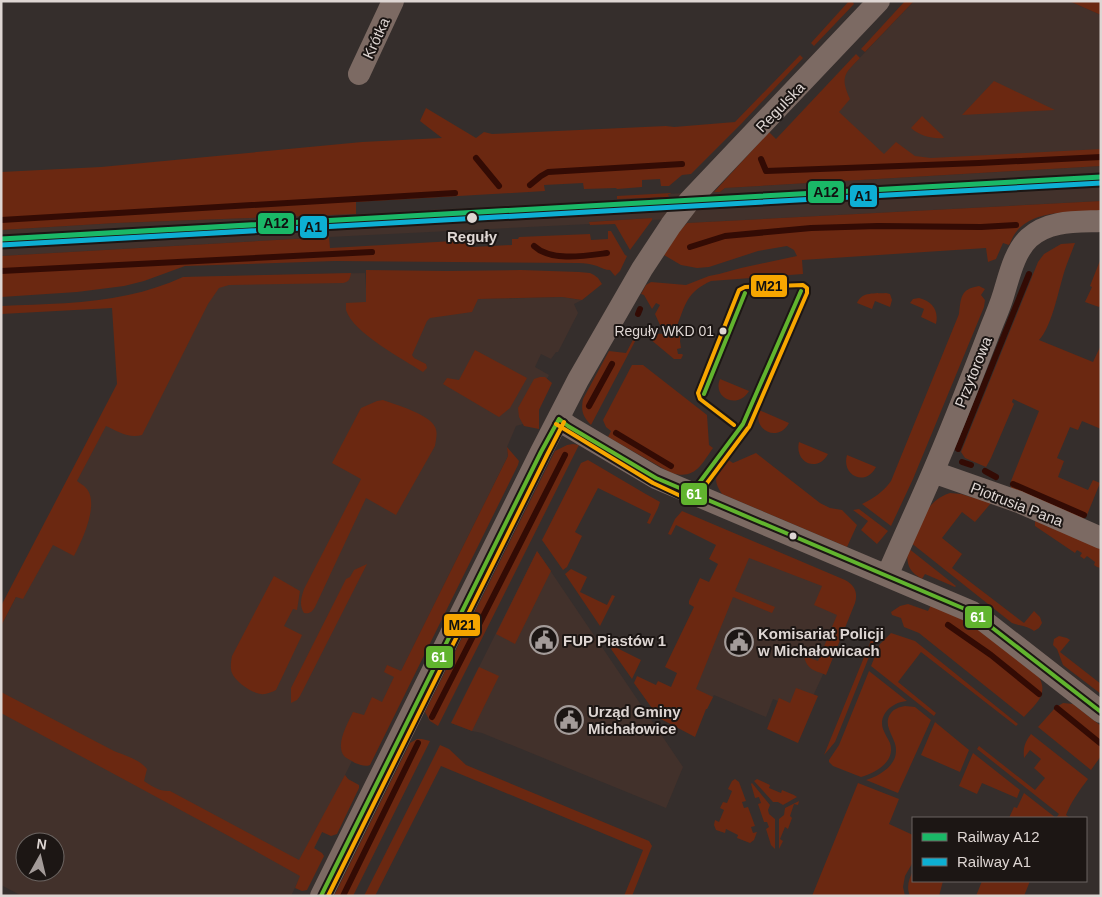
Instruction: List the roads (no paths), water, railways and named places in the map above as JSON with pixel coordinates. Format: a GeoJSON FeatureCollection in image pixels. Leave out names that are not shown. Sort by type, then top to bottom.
{"type":"FeatureCollection","features":[{"type":"Feature","properties":{"kind":"street","name":"Krótka"},"geometry":{"type":"LineString","coordinates":[[359,74],[393,1]]}},
{"type":"Feature","properties":{"kind":"street","name":"Regulska"},"geometry":{"type":"LineString","coordinates":[[321,896],[536,461],[582,373],[654,250],[680,212],[701,188],[879,1]]}},
{"type":"Feature","properties":{"kind":"street","name":"Przytorowa"},"geometry":{"type":"LineString","coordinates":[[887,576],[933,472],[1023,245],[1036,233],[1051,225],[1101,221]]}},
{"type":"Feature","properties":{"kind":"street"},"geometry":{"type":"LineString","coordinates":[[559,419],[656,478],[963,608],[979,617],[1101,712]]}},
{"type":"Feature","properties":{"kind":"street","name":"Piotrusia Pana"},"geometry":{"type":"LineString","coordinates":[[933,472],[1019,502],[1101,538]]}},
{"type":"Feature","properties":{"kind":"waterway"},"geometry":{"type":"LineString","coordinates":[[761,159],[766,171],[1101,157]]}},
{"type":"Feature","properties":{"kind":"waterway"},"geometry":{"type":"LineString","coordinates":[[476,158],[499,186]]}},
{"type":"Feature","properties":{"kind":"waterway"},"geometry":{"type":"LineString","coordinates":[[530,185],[548,172],[682,164]]}},
{"type":"Feature","properties":{"kind":"waterway"},"geometry":{"type":"LineString","coordinates":[[1,220],[455,193]]}},
{"type":"Feature","properties":{"kind":"waterway"},"geometry":{"type":"LineString","coordinates":[[690,247],[725,236],[811,228],[1016,225]]}},
{"type":"Feature","properties":{"kind":"waterway"},"geometry":{"type":"LineString","coordinates":[[534,246],[549,254],[569,257],[607,253]]}},
{"type":"Feature","properties":{"kind":"waterway"},"geometry":{"type":"LineString","coordinates":[[1,271],[372,252]]}},
{"type":"Feature","properties":{"kind":"waterway"},"geometry":{"type":"LineString","coordinates":[[958,449],[1029,274]]}},
{"type":"Feature","properties":{"kind":"waterway"},"geometry":{"type":"LineString","coordinates":[[638,314],[640,309]]}},
{"type":"Feature","properties":{"kind":"waterway"},"geometry":{"type":"LineString","coordinates":[[589,406],[612,364]]}},
{"type":"Feature","properties":{"kind":"waterway"},"geometry":{"type":"LineString","coordinates":[[616,433],[671,466]]}},
{"type":"Feature","properties":{"kind":"waterway"},"geometry":{"type":"LineString","coordinates":[[432,717],[565,455]]}},
{"type":"Feature","properties":{"kind":"waterway"},"geometry":{"type":"LineString","coordinates":[[962,462],[971,465]]}},
{"type":"Feature","properties":{"kind":"waterway"},"geometry":{"type":"LineString","coordinates":[[985,471],[996,477]]}},
{"type":"Feature","properties":{"kind":"waterway"},"geometry":{"type":"LineString","coordinates":[[1013,484],[1084,515]]}},
{"type":"Feature","properties":{"kind":"waterway"},"geometry":{"type":"LineString","coordinates":[[948,625],[991,655],[1039,694]]}},
{"type":"Feature","properties":{"kind":"waterway"},"geometry":{"type":"LineString","coordinates":[[1057,708],[1100,743]]}},
{"type":"Feature","properties":{"kind":"waterway"},"geometry":{"type":"LineString","coordinates":[[343,896],[418,743]]}},
{"type":"Feature","properties":{"kind":"rail line","name":"A12"},"geometry":{"type":"LineString","coordinates":[[1,239],[1101,177]]}},
{"type":"Feature","properties":{"kind":"rail line","name":"A1"},"geometry":{"type":"LineString","coordinates":[[1,245],[1101,183]]}},
{"type":"Feature","properties":{"kind":"place","name":"Reguły"},"geometry":{"type":"Point","coordinates":[472,218]}},
{"type":"Feature","properties":{"kind":"place","name":"Reguły WKD 01"},"geometry":{"type":"Point","coordinates":[723,331]}},
{"type":"Feature","properties":{"kind":"place","name":"FUP Piastów 1"},"geometry":{"type":"Point","coordinates":[544,640]}},
{"type":"Feature","properties":{"kind":"place","name":"Komisariat Policji w Michałowicach"},"geometry":{"type":"Point","coordinates":[739,642]}},
{"type":"Feature","properties":{"kind":"place","name":"Urząd Gminy Michałowice"},"geometry":{"type":"Point","coordinates":[569,720]}}]}
